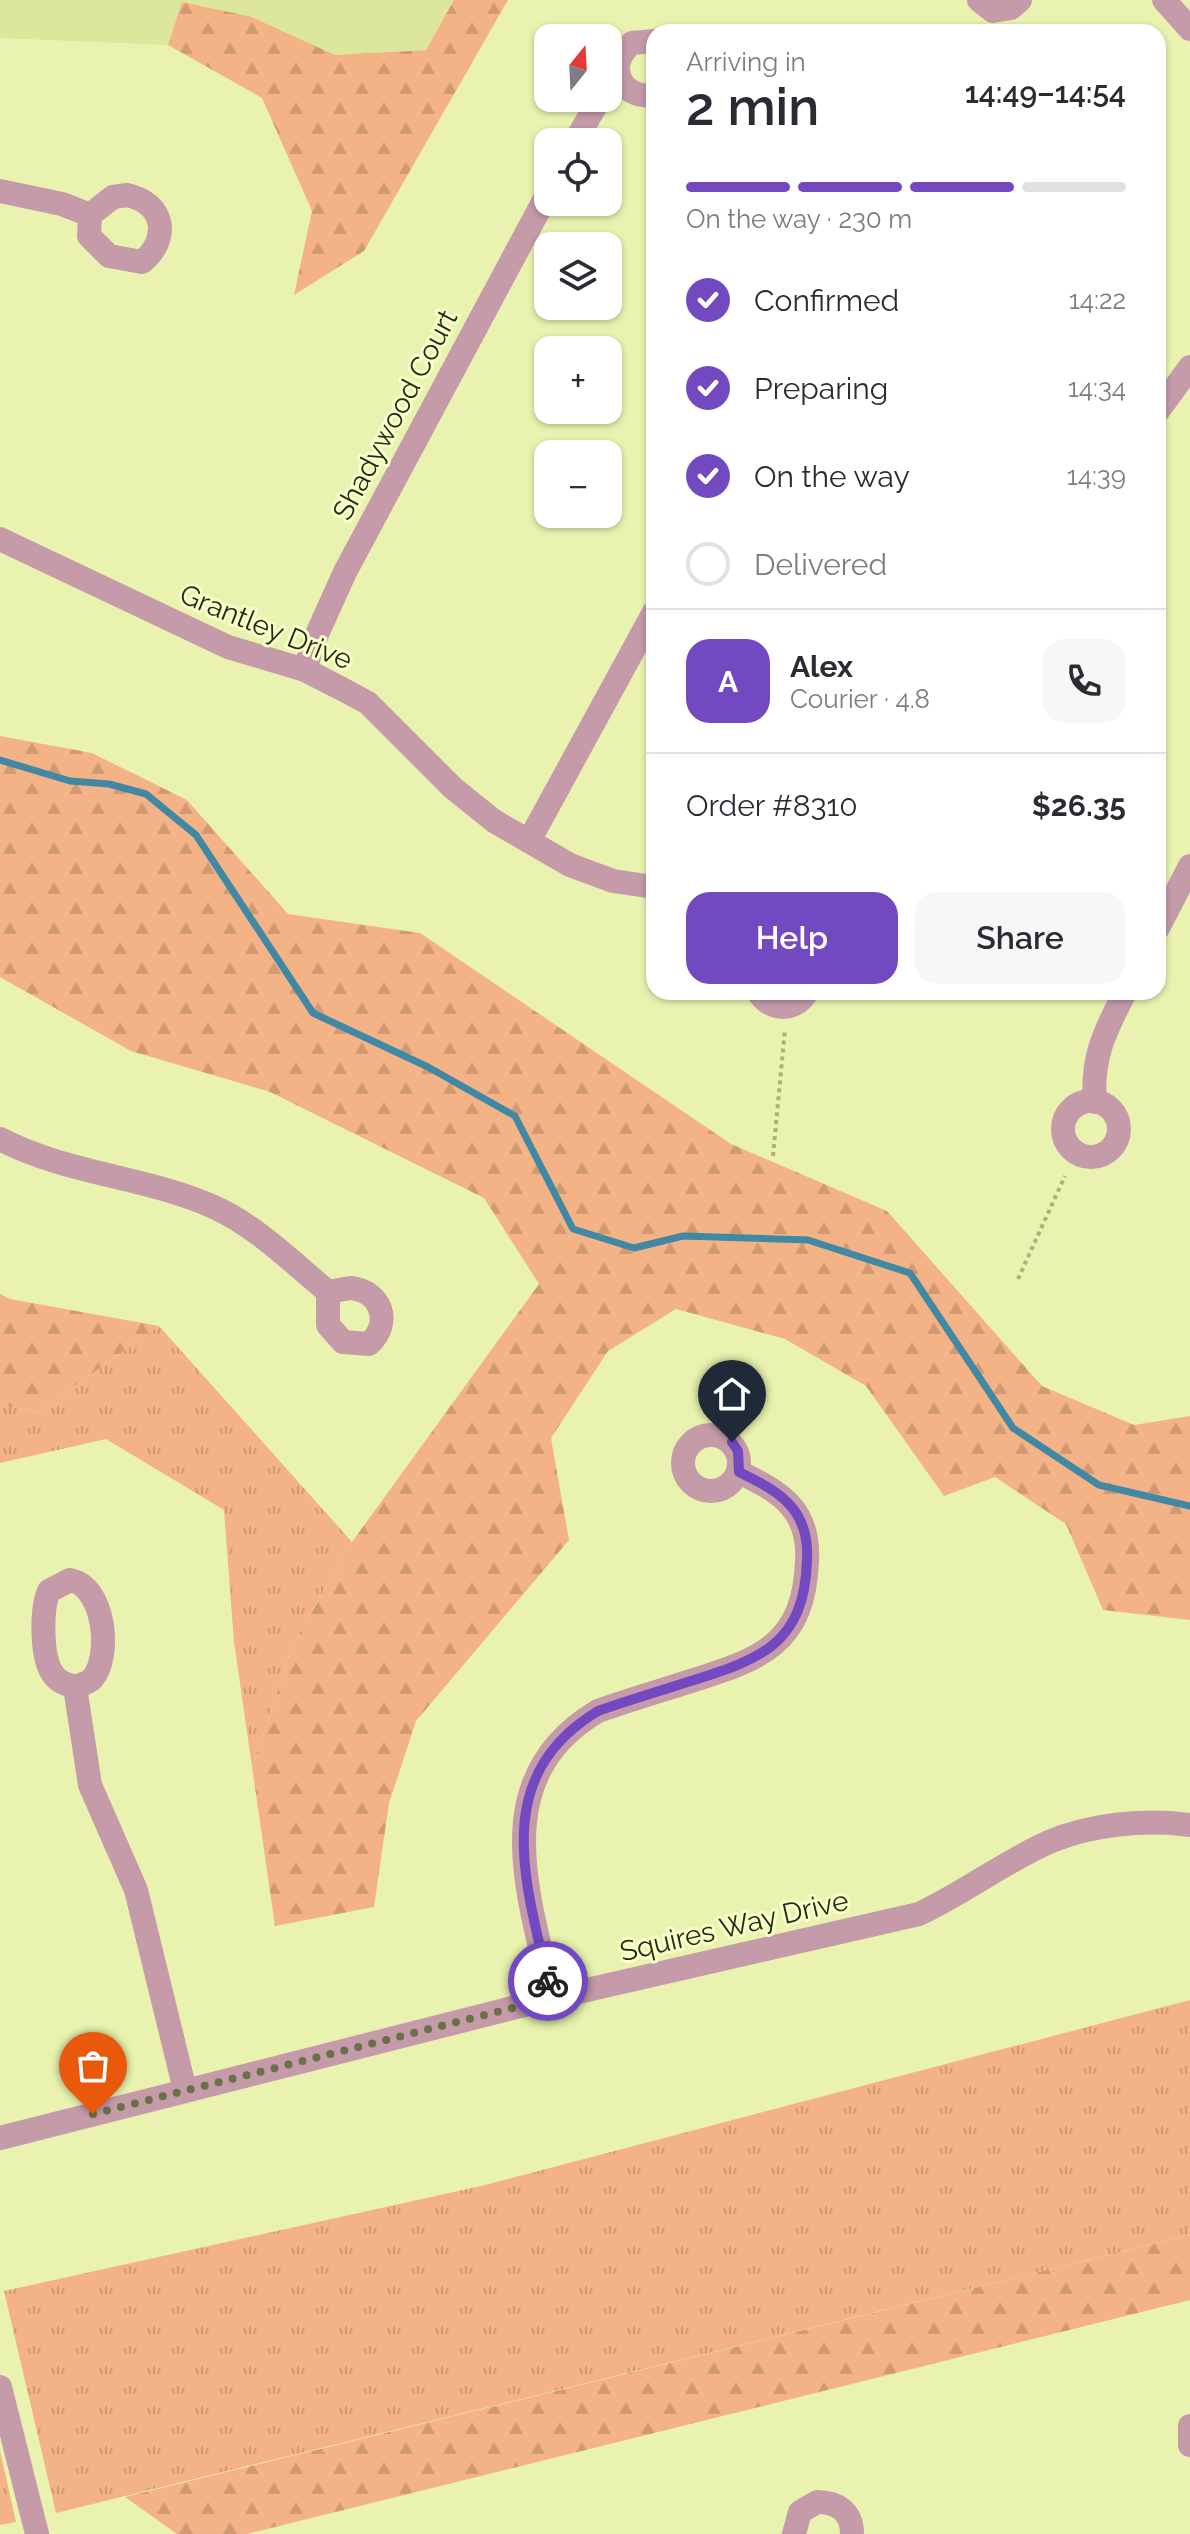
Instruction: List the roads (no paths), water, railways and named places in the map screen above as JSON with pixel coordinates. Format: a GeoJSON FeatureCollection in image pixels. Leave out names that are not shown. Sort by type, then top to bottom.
{"type":"FeatureCollection","features":[{"type":"Feature","properties":{"kind":"street"},"geometry":{"type":"LineString","coordinates":[[979,0],[993,11],[1011,8],[1020,0]]}},
{"type":"Feature","properties":{"kind":"street"},"geometry":{"type":"LineString","coordinates":[[1164,0],[1190,29]]}},
{"type":"Feature","properties":{"kind":"street"},"geometry":{"type":"LineString","coordinates":[[622,53],[640,40],[646,40]]}},
{"type":"Feature","properties":{"kind":"street"},"geometry":{"type":"LineString","coordinates":[[622,90],[646,95]]}},
{"type":"Feature","properties":{"kind":"street"},"geometry":{"type":"LineString","coordinates":[[0,191],[62,204],[90,215]]}},
{"type":"Feature","properties":{"kind":"street","name":"Shadywood Court"},"geometry":{"type":"LineString","coordinates":[[305,670],[313,643],[345,572],[536,216]]}},
{"type":"Feature","properties":{"kind":"street"},"geometry":{"type":"LineString","coordinates":[[1166,400],[1190,367]]}},
{"type":"Feature","properties":{"kind":"street","name":"Grantley Drive"},"geometry":{"type":"LineString","coordinates":[[0,539],[228,647],[305,670],[368,703],[453,788],[494,821],[570,865],[613,881],[646,886]]}},
{"type":"Feature","properties":{"kind":"street"},"geometry":{"type":"LineString","coordinates":[[529,841],[646,627]]}},
{"type":"Feature","properties":{"kind":"street"},"geometry":{"type":"LineString","coordinates":[[1166,912],[1190,866]]}},
{"type":"Feature","properties":{"kind":"street"},"geometry":{"type":"LineString","coordinates":[[765,1000],[769,1004],[788,1007],[797,1005],[801,1000]]}},
{"type":"Feature","properties":{"kind":"street"},"geometry":{"type":"LineString","coordinates":[[1095,1102],[1092,1072],[1102,1038],[1121,1000]]}},
{"type":"Feature","properties":{"kind":"street"},"geometry":{"type":"LineString","coordinates":[[0,1139],[36,1158],[178,1194],[217,1208],[251,1230],[328,1292]]}},
{"type":"Feature","properties":{"kind":"street"},"geometry":{"type":"LineString","coordinates":[[552,1998],[524,1865],[526,1802],[544,1761],[577,1723],[598,1711],[748,1663],[788,1630],[800,1609],[808,1557],[795,1508],[776,1490],[739,1472]]}},
{"type":"Feature","properties":{"kind":"street"},"geometry":{"type":"LineString","coordinates":[[75,1687],[90,1785],[136,1890],[185,2090]]}},
{"type":"Feature","properties":{"kind":"street","name":"Squires Way Drive"},"geometry":{"type":"LineString","coordinates":[[0,2138],[552,1998],[919,1914],[961,1894],[1050,1841],[1099,1828],[1142,1822],[1190,1825]]}},
{"type":"Feature","properties":{"kind":"street"},"geometry":{"type":"LineString","coordinates":[[0,2387],[37,2534]]}},
{"type":"Feature","properties":{"kind":"street"},"geometry":{"type":"LineString","coordinates":[[1190,2426],[1190,2445]]}},
{"type":"Feature","properties":{"kind":"street"},"geometry":{"type":"LineString","coordinates":[[794,2534],[800,2512],[817,2502],[828,2502],[846,2512],[852,2534]]}},
{"type":"Feature","properties":{"kind":"waterway"},"geometry":{"type":"LineString","coordinates":[[0,760],[70,781],[109,784],[146,794],[196,835],[313,1013],[428,1067],[515,1116],[573,1229],[634,1248],[683,1236],[808,1240],[910,1273],[1013,1428],[1099,1485],[1190,1506]]}}]}
